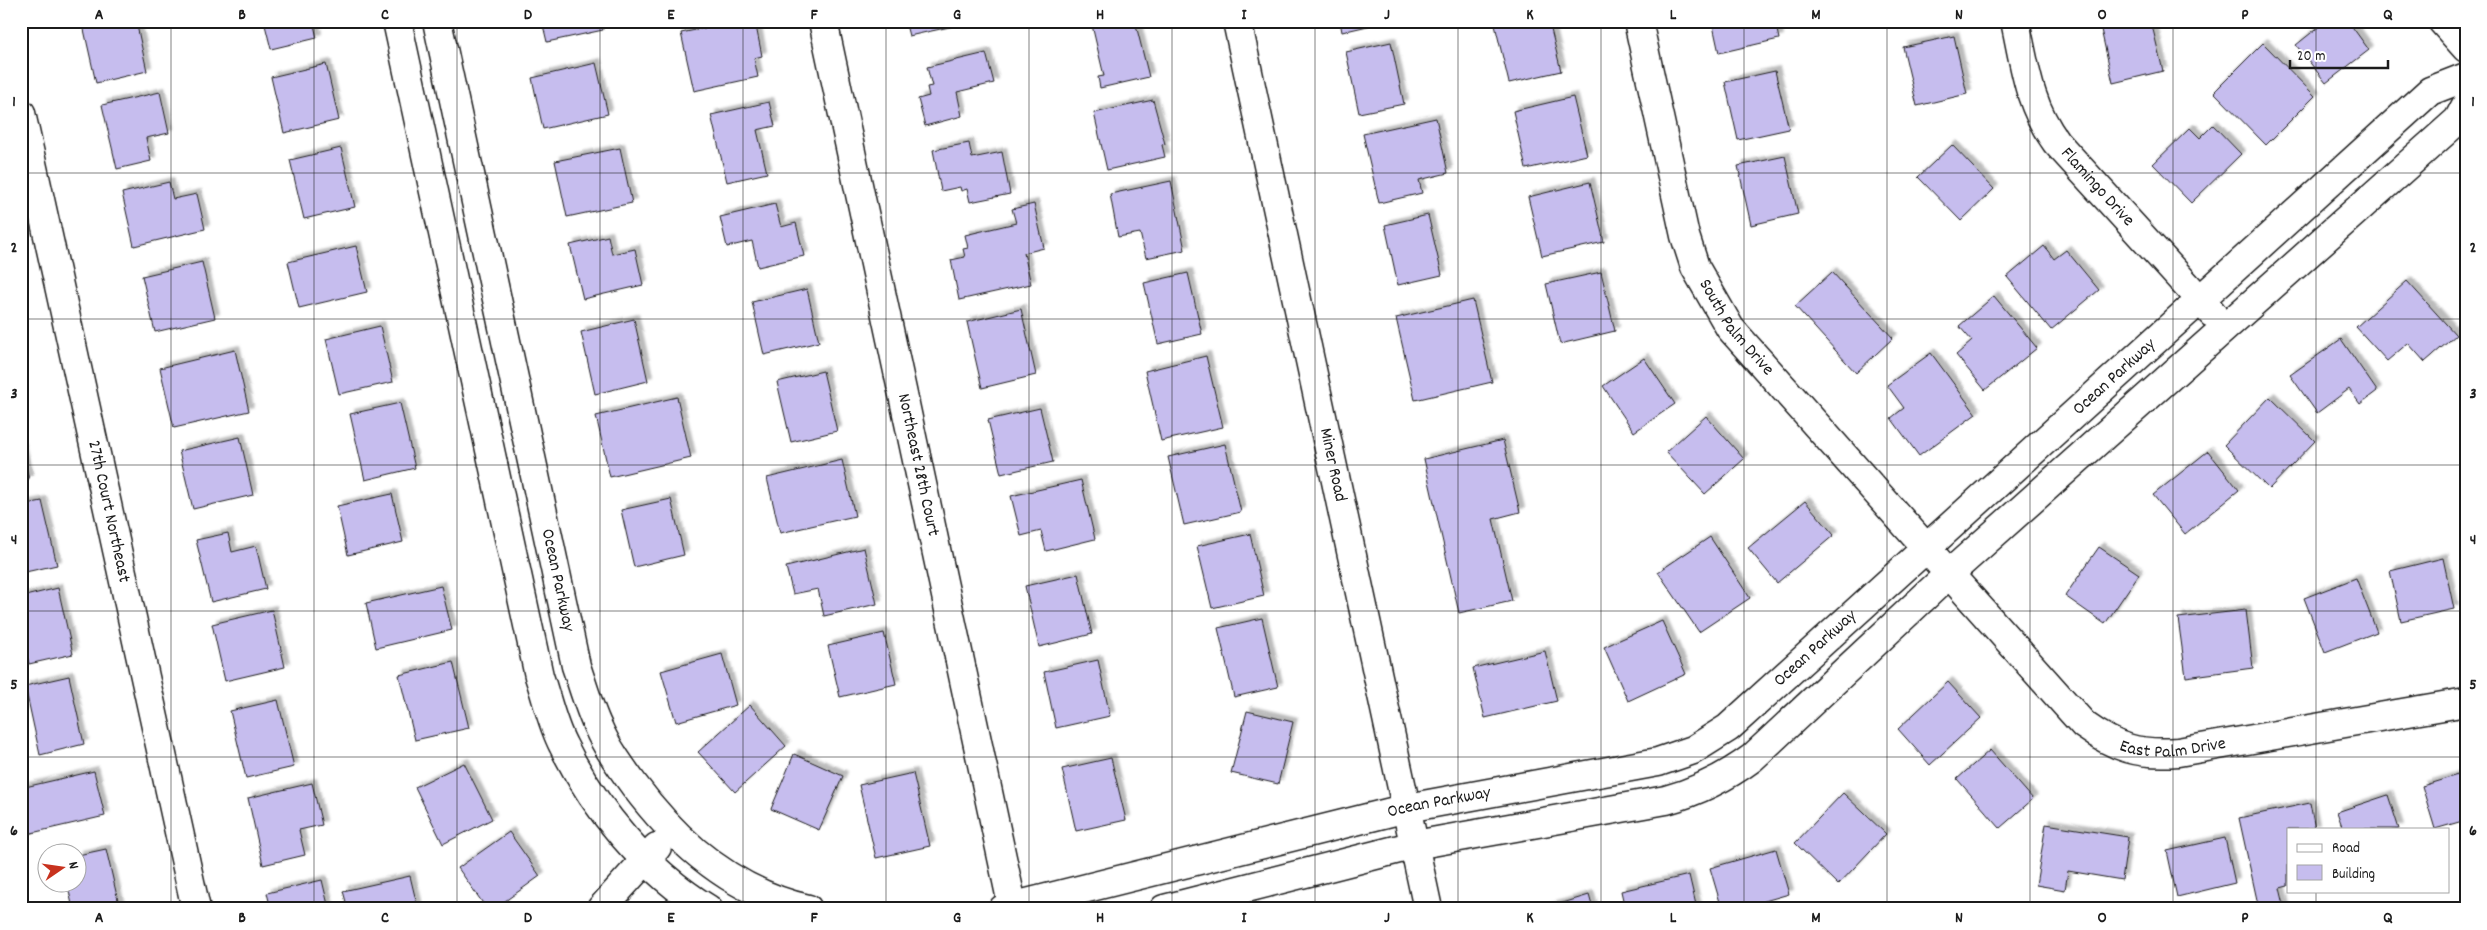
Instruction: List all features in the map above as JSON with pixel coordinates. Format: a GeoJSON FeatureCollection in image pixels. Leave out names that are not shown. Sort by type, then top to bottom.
{"type":"FeatureCollection","features":[{"type":"Feature","properties":{"kind":"street"},"geometry":{"type":"LineString","coordinates":[[397,21],[539,676],[562,744],[588,788],[620,832],[646,860],[689,897],[708,909]]}},
{"type":"Feature","properties":{"kind":"street","name":"Ocean Parkway"},"geometry":{"type":"LineString","coordinates":[[437,21],[576,666],[598,728],[620,766],[671,832],[712,865],[748,888],[808,909]]}},
{"type":"Feature","properties":{"kind":"street","name":"Northeast 28th Court"},"geometry":{"type":"LineString","coordinates":[[823,21],[1009,908]]}},
{"type":"Feature","properties":{"kind":"street","name":"Miner Road"},"geometry":{"type":"LineString","coordinates":[[1237,21],[1428,909]]}},
{"type":"Feature","properties":{"kind":"street","name":"South Palm Drive"},"geometry":{"type":"LineString","coordinates":[[1638,21],[1685,236],[1695,267],[1708,293],[1730,328],[1950,574]]}},
{"type":"Feature","properties":{"kind":"street","name":"Flamingo Drive"},"geometry":{"type":"LineString","coordinates":[[2015,21],[2032,98],[2041,122],[2056,142],[2226,328]]}},
{"type":"Feature","properties":{"kind":"street"},"geometry":{"type":"LineString","coordinates":[[2442,21],[2466,48]]}},
{"type":"Feature","properties":{"kind":"street","name":"Ocean Parkway"},"geometry":{"type":"LineString","coordinates":[[1009,908],[1407,808],[1658,762],[1693,750],[1728,728],[2430,91],[2466,77]]}},
{"type":"Feature","properties":{"kind":"street"},"geometry":{"type":"LineString","coordinates":[[1164,909],[1415,845],[1666,800],[1710,785],[1752,758],[1950,574],[2458,120],[2466,105]]}},
{"type":"Feature","properties":{"kind":"street","name":"27th Court Northeast"},"geometry":{"type":"LineString","coordinates":[[21,113],[196,909]]}},
{"type":"Feature","properties":{"kind":"street"},"geometry":{"type":"LineString","coordinates":[[426,158],[465,150]]}},
{"type":"Feature","properties":{"kind":"street","name":"East Palm Drive"},"geometry":{"type":"LineString","coordinates":[[1950,574],[2084,725],[2105,740],[2128,750],[2153,754],[2178,752],[2466,702]]}},
{"type":"Feature","properties":{"kind":"street"},"geometry":{"type":"LineString","coordinates":[[601,909],[671,832]]}},
{"type":"Feature","properties":{"kind":"building"},"geometry":{"type":"Polygon","coordinates":[[[97,21],[136,21],[147,71],[96,83],[83,25],[97,21]]]}},
{"type":"Feature","properties":{"kind":"building"},"geometry":{"type":"Polygon","coordinates":[[[264,21],[313,21],[317,38],[271,49],[264,21]]]}},
{"type":"Feature","properties":{"kind":"building"},"geometry":{"type":"Polygon","coordinates":[[[542,21],[601,21],[603,30],[547,42],[542,21]]]}},
{"type":"Feature","properties":{"kind":"building"},"geometry":{"type":"Polygon","coordinates":[[[739,21],[755,21],[762,56],[754,58],[758,77],[694,91],[681,33],[739,21]]]}},
{"type":"Feature","properties":{"kind":"building"},"geometry":{"type":"Polygon","coordinates":[[[905,21],[962,21],[963,24],[909,36],[905,21]]]}},
{"type":"Feature","properties":{"kind":"building"},"geometry":{"type":"Polygon","coordinates":[[[1091,21],[1135,21],[1149,77],[1100,88],[1098,77],[1104,76],[1091,21]]]}},
{"type":"Feature","properties":{"kind":"building"},"geometry":{"type":"Polygon","coordinates":[[[1340,21],[1389,21],[1342,32],[1340,21]]]}},
{"type":"Feature","properties":{"kind":"building"},"geometry":{"type":"Polygon","coordinates":[[[1510,21],[1549,21],[1561,71],[1509,83],[1495,25],[1510,21]]]}},
{"type":"Feature","properties":{"kind":"building"},"geometry":{"type":"Polygon","coordinates":[[[1712,21],[1775,21],[1779,39],[1719,53],[1712,21]]]}},
{"type":"Feature","properties":{"kind":"building"},"geometry":{"type":"Polygon","coordinates":[[[2116,21],[2151,21],[2163,71],[2113,83],[2100,25],[2116,21]]]}},
{"type":"Feature","properties":{"kind":"building"},"geometry":{"type":"Polygon","coordinates":[[[2326,21],[2348,21],[2369,50],[2326,83],[2296,45],[2326,21]]]}},
{"type":"Feature","properties":{"kind":"building"},"geometry":{"type":"Polygon","coordinates":[[[1954,36],[1967,94],[1917,106],[1903,47],[1954,36]]]}},
{"type":"Feature","properties":{"kind":"building"},"geometry":{"type":"Polygon","coordinates":[[[1391,42],[1404,104],[1359,113],[1346,52],[1391,42]]]}},
{"type":"Feature","properties":{"kind":"building"},"geometry":{"type":"Polygon","coordinates":[[[2263,43],[2315,96],[2266,145],[2214,92],[2263,43]]]}},
{"type":"Feature","properties":{"kind":"building"},"geometry":{"type":"Polygon","coordinates":[[[986,53],[994,83],[957,92],[962,116],[925,126],[918,99],[929,96],[927,87],[932,86],[927,67],[986,53]]]}},
{"type":"Feature","properties":{"kind":"building"},"geometry":{"type":"Polygon","coordinates":[[[596,63],[608,114],[543,129],[532,78],[596,63]]]}},
{"type":"Feature","properties":{"kind":"building"},"geometry":{"type":"Polygon","coordinates":[[[326,64],[339,120],[284,133],[271,77],[326,64]]]}},
{"type":"Feature","properties":{"kind":"building"},"geometry":{"type":"Polygon","coordinates":[[[1775,71],[1789,129],[1738,140],[1725,82],[1775,71]]]}},
{"type":"Feature","properties":{"kind":"building"},"geometry":{"type":"Polygon","coordinates":[[[160,92],[169,133],[146,138],[151,161],[117,169],[102,105],[160,92]]]}},
{"type":"Feature","properties":{"kind":"building"},"geometry":{"type":"Polygon","coordinates":[[[1573,97],[1587,155],[1526,169],[1513,111],[1573,97]]]}},
{"type":"Feature","properties":{"kind":"building"},"geometry":{"type":"Polygon","coordinates":[[[1153,100],[1165,144],[1162,145],[1165,157],[1107,170],[1094,113],[1153,100]]]}},
{"type":"Feature","properties":{"kind":"building"},"geometry":{"type":"Polygon","coordinates":[[[769,102],[775,126],[757,130],[767,173],[727,182],[711,115],[769,102]]]}},
{"type":"Feature","properties":{"kind":"building"},"geometry":{"type":"Polygon","coordinates":[[[1436,118],[1448,173],[1419,180],[1422,193],[1379,203],[1363,134],[1436,118]]]}},
{"type":"Feature","properties":{"kind":"building"},"geometry":{"type":"Polygon","coordinates":[[[2213,125],[2241,154],[2191,203],[2153,164],[2190,128],[2200,138],[2213,125]]]}},
{"type":"Feature","properties":{"kind":"building"},"geometry":{"type":"Polygon","coordinates":[[[969,143],[972,158],[1002,152],[1010,194],[970,202],[967,189],[961,191],[960,187],[941,191],[933,150],[969,143]]]}},
{"type":"Feature","properties":{"kind":"building"},"geometry":{"type":"Polygon","coordinates":[[[1952,145],[1994,189],[1961,221],[1918,177],[1952,145]]]}},
{"type":"Feature","properties":{"kind":"building"},"geometry":{"type":"Polygon","coordinates":[[[341,148],[355,207],[304,219],[290,160],[341,148]]]}},
{"type":"Feature","properties":{"kind":"building"},"geometry":{"type":"Polygon","coordinates":[[[620,148],[632,203],[567,217],[555,161],[620,148]]]}},
{"type":"Feature","properties":{"kind":"building"},"geometry":{"type":"Polygon","coordinates":[[[1785,156],[1798,214],[1751,225],[1738,166],[1785,156]]]}},
{"type":"Feature","properties":{"kind":"building"},"geometry":{"type":"Polygon","coordinates":[[[1171,181],[1185,250],[1146,258],[1140,233],[1118,237],[1110,194],[1171,181]]]}},
{"type":"Feature","properties":{"kind":"building"},"geometry":{"type":"Polygon","coordinates":[[[169,182],[173,199],[197,194],[205,229],[134,246],[122,193],[169,182]]]}},
{"type":"Feature","properties":{"kind":"building"},"geometry":{"type":"Polygon","coordinates":[[[1590,182],[1604,242],[1542,256],[1528,197],[1590,182]]]}},
{"type":"Feature","properties":{"kind":"building"},"geometry":{"type":"Polygon","coordinates":[[[775,204],[781,227],[796,223],[804,256],[758,267],[752,241],[727,247],[720,217],[775,204]]]}},
{"type":"Feature","properties":{"kind":"building"},"geometry":{"type":"Polygon","coordinates":[[[1034,204],[1044,248],[1024,253],[1031,284],[959,300],[951,260],[965,257],[963,249],[968,248],[965,235],[1016,223],[1012,209],[1034,204]]]}},
{"type":"Feature","properties":{"kind":"building"},"geometry":{"type":"Polygon","coordinates":[[[1428,215],[1442,275],[1398,285],[1385,225],[1428,215]]]}},
{"type":"Feature","properties":{"kind":"building"},"geometry":{"type":"Polygon","coordinates":[[[608,236],[612,254],[635,249],[643,285],[583,299],[570,245],[608,236]]]}},
{"type":"Feature","properties":{"kind":"building"},"geometry":{"type":"Polygon","coordinates":[[[356,246],[367,292],[299,308],[288,262],[356,246]]]}},
{"type":"Feature","properties":{"kind":"building"},"geometry":{"type":"Polygon","coordinates":[[[2044,246],[2054,259],[2066,250],[2099,290],[2051,330],[2007,277],[2044,246]]]}},
{"type":"Feature","properties":{"kind":"building"},"geometry":{"type":"Polygon","coordinates":[[[202,262],[215,318],[155,332],[142,276],[202,262]]]}},
{"type":"Feature","properties":{"kind":"building"},"geometry":{"type":"Polygon","coordinates":[[[1601,272],[1615,331],[1560,344],[1546,284],[1601,272]]]}},
{"type":"Feature","properties":{"kind":"building"},"geometry":{"type":"Polygon","coordinates":[[[1832,272],[1893,338],[1856,373],[1795,306],[1832,272]]]}},
{"type":"Feature","properties":{"kind":"building"},"geometry":{"type":"Polygon","coordinates":[[[1188,273],[1202,334],[1158,344],[1144,283],[1188,273]]]}},
{"type":"Feature","properties":{"kind":"building"},"geometry":{"type":"Polygon","coordinates":[[[2407,281],[2456,335],[2425,362],[2408,343],[2387,361],[2356,327],[2407,281]]]}},
{"type":"Feature","properties":{"kind":"building"},"geometry":{"type":"Polygon","coordinates":[[[807,289],[819,342],[764,355],[752,302],[807,289]]]}},
{"type":"Feature","properties":{"kind":"building"},"geometry":{"type":"Polygon","coordinates":[[[1994,296],[2037,348],[1985,390],[1956,355],[1972,341],[1959,326],[1994,296]]]}},
{"type":"Feature","properties":{"kind":"building"},"geometry":{"type":"Polygon","coordinates":[[[1473,300],[1492,382],[1415,400],[1396,318],[1473,300]]]}},
{"type":"Feature","properties":{"kind":"building"},"geometry":{"type":"Polygon","coordinates":[[[1021,309],[1036,375],[982,388],[967,322],[1021,309]]]}},
{"type":"Feature","properties":{"kind":"building"},"geometry":{"type":"Polygon","coordinates":[[[634,319],[648,381],[595,394],[581,332],[634,319]]]}},
{"type":"Feature","properties":{"kind":"building"},"geometry":{"type":"Polygon","coordinates":[[[380,326],[393,382],[339,394],[326,339],[380,326]]]}},
{"type":"Feature","properties":{"kind":"building"},"geometry":{"type":"Polygon","coordinates":[[[2341,339],[2377,391],[2360,404],[2349,389],[2317,413],[2290,375],[2341,339]]]}},
{"type":"Feature","properties":{"kind":"building"},"geometry":{"type":"Polygon","coordinates":[[[235,350],[249,411],[174,428],[160,368],[235,350]]]}},
{"type":"Feature","properties":{"kind":"building"},"geometry":{"type":"Polygon","coordinates":[[[1931,353],[1976,414],[1919,456],[1891,418],[1904,408],[1887,385],[1931,353]]]}},
{"type":"Feature","properties":{"kind":"building"},"geometry":{"type":"Polygon","coordinates":[[[1206,356],[1223,427],[1161,441],[1145,371],[1206,356]]]}},
{"type":"Feature","properties":{"kind":"building"},"geometry":{"type":"Polygon","coordinates":[[[1644,358],[1675,404],[1634,432],[1603,386],[1644,358]]]}},
{"type":"Feature","properties":{"kind":"building"},"geometry":{"type":"Polygon","coordinates":[[[823,371],[837,431],[791,442],[777,382],[823,371]]]}},
{"type":"Feature","properties":{"kind":"building"},"geometry":{"type":"Polygon","coordinates":[[[677,397],[691,458],[610,477],[596,416],[677,397]]]}},
{"type":"Feature","properties":{"kind":"building"},"geometry":{"type":"Polygon","coordinates":[[[2270,397],[2315,441],[2269,489],[2224,445],[2270,397]]]}},
{"type":"Feature","properties":{"kind":"building"},"geometry":{"type":"Polygon","coordinates":[[[400,403],[415,468],[365,480],[350,414],[400,403]]]}},
{"type":"Feature","properties":{"kind":"building"},"geometry":{"type":"Polygon","coordinates":[[[1040,408],[1053,462],[1001,474],[988,420],[1040,408]]]}},
{"type":"Feature","properties":{"kind":"building"},"geometry":{"type":"Polygon","coordinates":[[[1706,416],[1744,459],[1705,494],[1666,452],[1706,416]]]}},
{"type":"Feature","properties":{"kind":"building"},"geometry":{"type":"Polygon","coordinates":[[[240,437],[253,495],[193,509],[179,451],[240,437]]]}},
{"type":"Feature","properties":{"kind":"building"},"geometry":{"type":"Polygon","coordinates":[[[1503,440],[1520,512],[1493,519],[1512,601],[1459,613],[1424,459],[1503,440]]]}},
{"type":"Feature","properties":{"kind":"building"},"geometry":{"type":"Polygon","coordinates":[[[1225,444],[1241,512],[1184,525],[1168,457],[1225,444]]]}},
{"type":"Feature","properties":{"kind":"building"},"geometry":{"type":"Polygon","coordinates":[[[21,447],[29,479],[21,481],[21,447]]]}},
{"type":"Feature","properties":{"kind":"building"},"geometry":{"type":"Polygon","coordinates":[[[2208,451],[2239,490],[2185,534],[2153,495],[2208,451]]]}},
{"type":"Feature","properties":{"kind":"building"},"geometry":{"type":"Polygon","coordinates":[[[842,460],[855,516],[780,533],[767,478],[842,460]]]}},
{"type":"Feature","properties":{"kind":"building"},"geometry":{"type":"Polygon","coordinates":[[[1081,480],[1095,539],[1046,551],[1041,531],[1021,536],[1011,496],[1081,480]]]}},
{"type":"Feature","properties":{"kind":"building"},"geometry":{"type":"Polygon","coordinates":[[[392,494],[403,542],[348,555],[337,506],[392,494]]]}},
{"type":"Feature","properties":{"kind":"building"},"geometry":{"type":"Polygon","coordinates":[[[671,499],[684,555],[634,567],[621,510],[671,499]]]}},
{"type":"Feature","properties":{"kind":"building"},"geometry":{"type":"Polygon","coordinates":[[[42,501],[57,565],[21,573],[21,505],[42,501]]]}},
{"type":"Feature","properties":{"kind":"building"},"geometry":{"type":"Polygon","coordinates":[[[1805,501],[1834,535],[1777,583],[1748,548],[1805,501]]]}},
{"type":"Feature","properties":{"kind":"building"},"geometry":{"type":"Polygon","coordinates":[[[228,533],[232,552],[256,546],[266,589],[211,602],[196,540],[228,533]]]}},
{"type":"Feature","properties":{"kind":"building"},"geometry":{"type":"Polygon","coordinates":[[[1250,534],[1264,596],[1212,608],[1197,546],[1250,534]]]}},
{"type":"Feature","properties":{"kind":"building"},"geometry":{"type":"Polygon","coordinates":[[[1710,537],[1750,598],[1699,632],[1658,572],[1710,537]]]}},
{"type":"Feature","properties":{"kind":"building"},"geometry":{"type":"Polygon","coordinates":[[[2099,547],[2139,574],[2105,624],[2065,596],[2099,547]]]}},
{"type":"Feature","properties":{"kind":"building"},"geometry":{"type":"Polygon","coordinates":[[[864,548],[877,604],[824,616],[818,589],[793,594],[786,567],[864,548]]]}},
{"type":"Feature","properties":{"kind":"building"},"geometry":{"type":"Polygon","coordinates":[[[2443,558],[2454,609],[2401,621],[2390,571],[2443,558]]]}},
{"type":"Feature","properties":{"kind":"building"},"geometry":{"type":"Polygon","coordinates":[[[1078,574],[1092,634],[1039,647],[1025,586],[1078,574]]]}},
{"type":"Feature","properties":{"kind":"building"},"geometry":{"type":"Polygon","coordinates":[[[2356,578],[2377,632],[2325,652],[2304,598],[2356,578]]]}},
{"type":"Feature","properties":{"kind":"building"},"geometry":{"type":"Polygon","coordinates":[[[441,586],[452,630],[376,648],[366,603],[441,586]]]}},
{"type":"Feature","properties":{"kind":"building"},"geometry":{"type":"Polygon","coordinates":[[[58,588],[73,654],[29,664],[21,631],[21,597],[58,588]]]}},
{"type":"Feature","properties":{"kind":"building"},"geometry":{"type":"Polygon","coordinates":[[[272,610],[285,667],[225,681],[212,624],[272,610]]]}},
{"type":"Feature","properties":{"kind":"building"},"geometry":{"type":"Polygon","coordinates":[[[2246,610],[2253,668],[2186,677],[2178,618],[2246,610]]]}},
{"type":"Feature","properties":{"kind":"building"},"geometry":{"type":"Polygon","coordinates":[[[1262,618],[1278,687],[1234,697],[1218,628],[1262,618]]]}},
{"type":"Feature","properties":{"kind":"building"},"geometry":{"type":"Polygon","coordinates":[[[1662,621],[1686,674],[1628,701],[1604,647],[1662,621]]]}},
{"type":"Feature","properties":{"kind":"building"},"geometry":{"type":"Polygon","coordinates":[[[884,633],[896,684],[840,697],[828,646],[884,633]]]}},
{"type":"Feature","properties":{"kind":"building"},"geometry":{"type":"Polygon","coordinates":[[[1545,651],[1557,701],[1485,718],[1473,668],[1545,651]]]}},
{"type":"Feature","properties":{"kind":"building"},"geometry":{"type":"Polygon","coordinates":[[[722,654],[736,705],[676,722],[661,671],[722,654]]]}},
{"type":"Feature","properties":{"kind":"building"},"geometry":{"type":"Polygon","coordinates":[[[1098,660],[1110,716],[1056,728],[1044,672],[1098,660]]]}},
{"type":"Feature","properties":{"kind":"building"},"geometry":{"type":"Polygon","coordinates":[[[453,662],[469,728],[415,740],[399,675],[453,662]]]}},
{"type":"Feature","properties":{"kind":"building"},"geometry":{"type":"Polygon","coordinates":[[[69,676],[84,744],[40,755],[25,686],[69,676]]]}},
{"type":"Feature","properties":{"kind":"building"},"geometry":{"type":"Polygon","coordinates":[[[1948,682],[1981,718],[1930,765],[1898,729],[1948,682]]]}},
{"type":"Feature","properties":{"kind":"building"},"geometry":{"type":"Polygon","coordinates":[[[278,700],[294,767],[246,778],[230,711],[278,700]]]}},
{"type":"Feature","properties":{"kind":"building"},"geometry":{"type":"Polygon","coordinates":[[[750,705],[786,746],[735,792],[698,752],[750,705]]]}},
{"type":"Feature","properties":{"kind":"building"},"geometry":{"type":"Polygon","coordinates":[[[1247,711],[1293,722],[1278,784],[1231,773],[1247,711]]]}},
{"type":"Feature","properties":{"kind":"building"},"geometry":{"type":"Polygon","coordinates":[[[1990,750],[2033,799],[2000,828],[1957,779],[1990,750]]]}},
{"type":"Feature","properties":{"kind":"building"},"geometry":{"type":"Polygon","coordinates":[[[794,754],[843,776],[819,830],[771,809],[794,754]]]}},
{"type":"Feature","properties":{"kind":"building"},"geometry":{"type":"Polygon","coordinates":[[[1111,758],[1126,820],[1076,831],[1062,769],[1111,758]]]}},
{"type":"Feature","properties":{"kind":"building"},"geometry":{"type":"Polygon","coordinates":[[[464,763],[492,819],[443,844],[415,787],[464,763]]]}},
{"type":"Feature","properties":{"kind":"building"},"geometry":{"type":"Polygon","coordinates":[[[94,771],[105,816],[23,835],[21,788],[94,771]]]}},
{"type":"Feature","properties":{"kind":"building"},"geometry":{"type":"Polygon","coordinates":[[[913,773],[930,846],[876,858],[859,785],[913,773]]]}},
{"type":"Feature","properties":{"kind":"building"},"geometry":{"type":"Polygon","coordinates":[[[2464,773],[2466,820],[2435,828],[2422,786],[2464,773]]]}},
{"type":"Feature","properties":{"kind":"building"},"geometry":{"type":"Polygon","coordinates":[[[312,783],[322,825],[299,830],[305,855],[263,865],[248,798],[312,783]]]}},
{"type":"Feature","properties":{"kind":"building"},"geometry":{"type":"Polygon","coordinates":[[[1843,793],[1886,834],[1838,885],[1795,843],[1843,793]]]}},
{"type":"Feature","properties":{"kind":"building"},"geometry":{"type":"Polygon","coordinates":[[[2388,795],[2399,828],[2343,828],[2337,812],[2388,795]]]}},
{"type":"Feature","properties":{"kind":"building"},"geometry":{"type":"Polygon","coordinates":[[[2310,803],[2315,828],[2287,828],[2287,886],[2280,888],[2285,909],[2259,909],[2239,818],[2310,803]]]}},
{"type":"Feature","properties":{"kind":"building"},"geometry":{"type":"Polygon","coordinates":[[[2046,824],[2128,837],[2122,880],[2068,871],[2065,890],[2036,885],[2046,824]]]}},
{"type":"Feature","properties":{"kind":"building"},"geometry":{"type":"Polygon","coordinates":[[[509,832],[540,876],[494,909],[487,909],[458,868],[509,832]]]}},
{"type":"Feature","properties":{"kind":"building"},"geometry":{"type":"Polygon","coordinates":[[[2225,838],[2235,883],[2177,897],[2167,851],[2225,838]]]}},
{"type":"Feature","properties":{"kind":"building"},"geometry":{"type":"Polygon","coordinates":[[[106,849],[120,909],[73,909],[69,892],[88,892],[88,853],[106,849]]]}},
{"type":"Feature","properties":{"kind":"building"},"geometry":{"type":"Polygon","coordinates":[[[1776,849],[1789,894],[1737,909],[1722,909],[1710,868],[1776,849]]]}},
{"type":"Feature","properties":{"kind":"building"},"geometry":{"type":"Polygon","coordinates":[[[1689,875],[1697,909],[1625,909],[1621,891],[1689,875]]]}},
{"type":"Feature","properties":{"kind":"building"},"geometry":{"type":"Polygon","coordinates":[[[410,876],[418,909],[348,909],[343,891],[410,876]]]}},
{"type":"Feature","properties":{"kind":"building"},"geometry":{"type":"Polygon","coordinates":[[[322,880],[329,909],[271,909],[267,893],[322,880]]]}},
{"type":"Feature","properties":{"kind":"building"},"geometry":{"type":"Polygon","coordinates":[[[1589,895],[1593,909],[1543,909],[1589,895]]]}}]}
